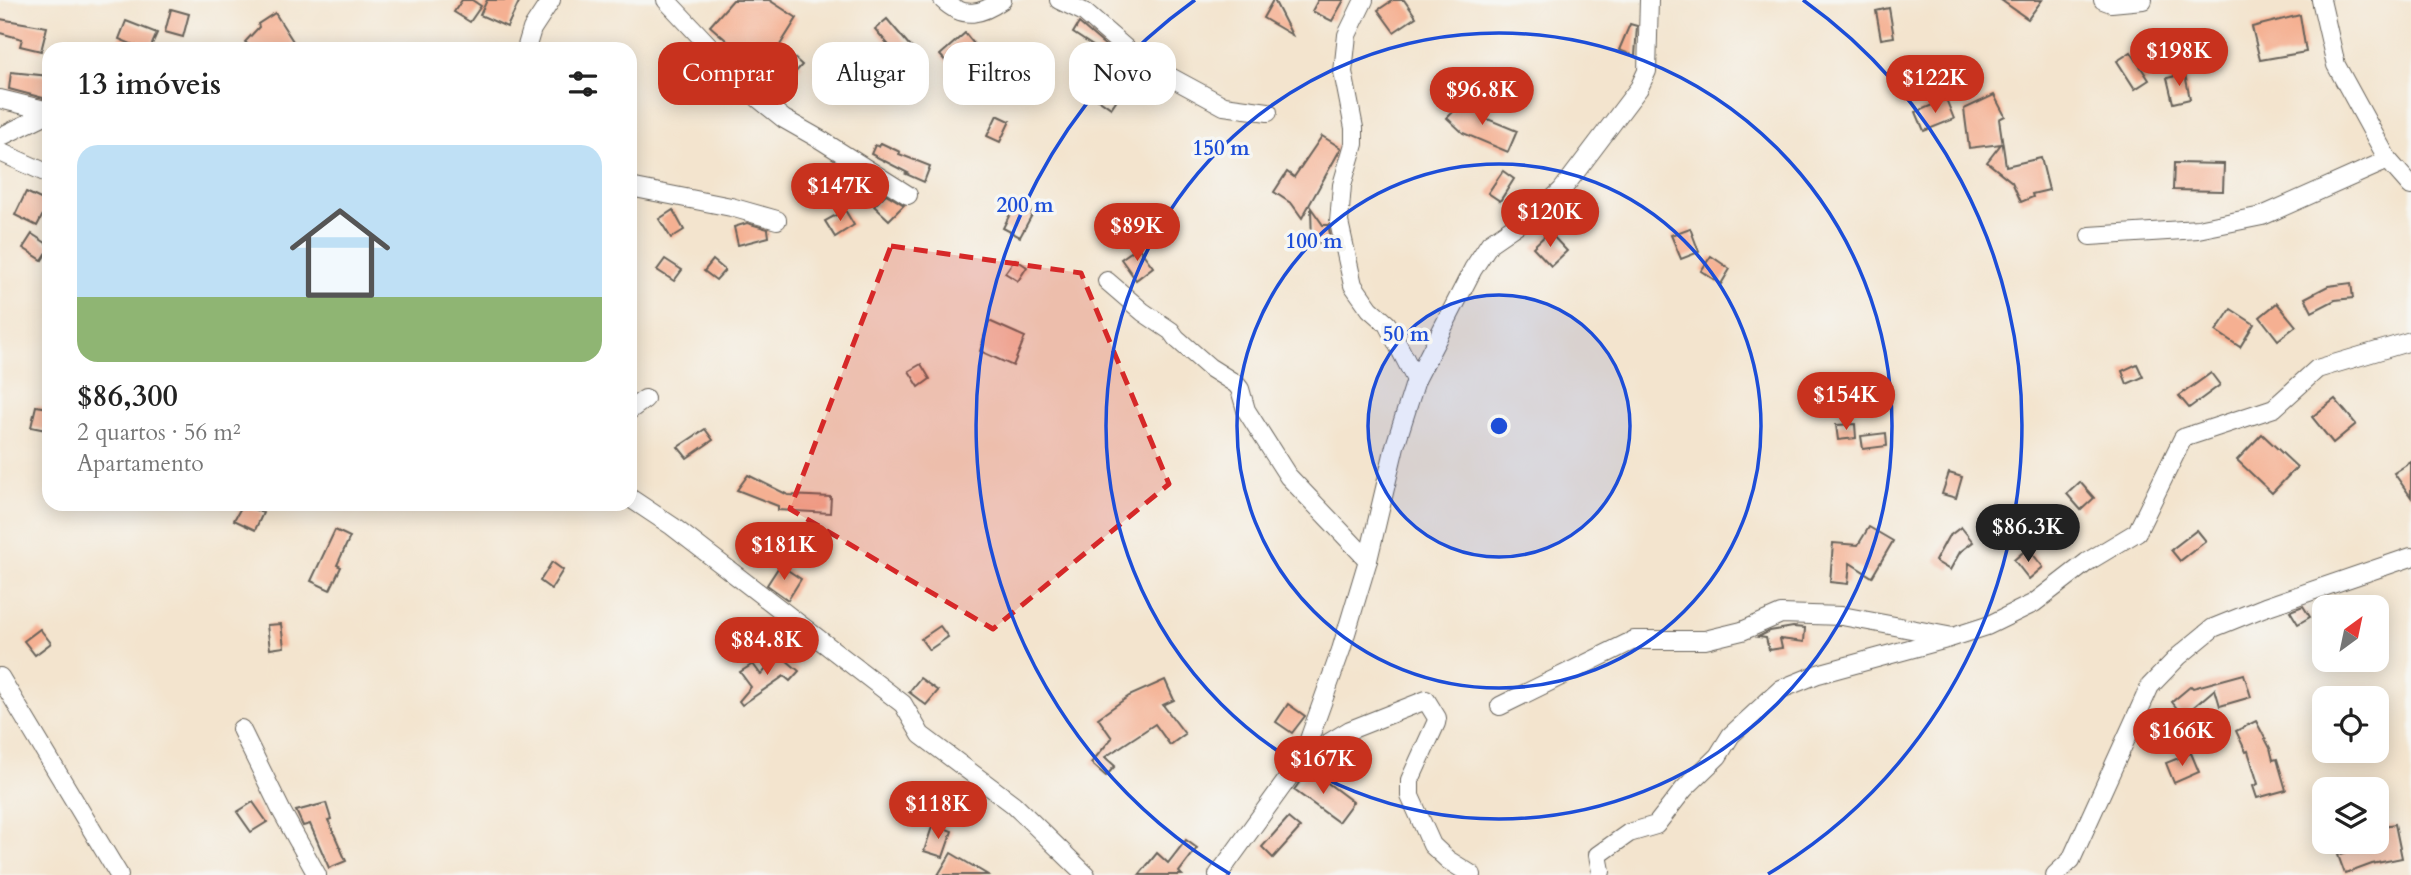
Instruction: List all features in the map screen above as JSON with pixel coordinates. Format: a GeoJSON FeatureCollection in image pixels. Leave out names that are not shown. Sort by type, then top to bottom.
{"type":"FeatureCollection","features":[{"type":"Feature","properties":{"kind":"street"},"geometry":{"type":"LineString","coordinates":[[528,42],[532,29],[551,0]]}},
{"type":"Feature","properties":{"kind":"street"},"geometry":{"type":"LineString","coordinates":[[666,0],[759,100],[784,119],[908,195]]}},
{"type":"Feature","properties":{"kind":"street"},"geometry":{"type":"LineString","coordinates":[[943,0],[950,7],[969,14],[987,11],[1002,0]]}},
{"type":"Feature","properties":{"kind":"street"},"geometry":{"type":"LineString","coordinates":[[1059,0],[1084,12],[1139,60],[1224,106],[1268,112]]}},
{"type":"Feature","properties":{"kind":"street"},"geometry":{"type":"LineString","coordinates":[[1364,0],[1347,35],[1343,72],[1354,128],[1354,144],[1342,185],[1339,222],[1353,285],[1370,309],[1387,324],[1416,380]]}},
{"type":"Feature","properties":{"kind":"street"},"geometry":{"type":"LineString","coordinates":[[1218,875],[1302,759],[1341,650],[1368,560],[1395,446],[1416,380],[1473,269],[1490,243],[1547,204],[1562,190],[1639,88],[1647,71],[1649,0]]}},
{"type":"Feature","properties":{"kind":"street"},"geometry":{"type":"LineString","coordinates":[[2102,0],[2110,4],[2143,0]]}},
{"type":"Feature","properties":{"kind":"street"},"geometry":{"type":"LineString","coordinates":[[2321,0],[2336,65],[2388,160],[2411,186]]}},
{"type":"Feature","properties":{"kind":"street"},"geometry":{"type":"LineString","coordinates":[[0,99],[42,110]]}},
{"type":"Feature","properties":{"kind":"street"},"geometry":{"type":"LineString","coordinates":[[0,137],[42,116]]}},
{"type":"Feature","properties":{"kind":"street"},"geometry":{"type":"LineString","coordinates":[[0,152],[42,171]]}},
{"type":"Feature","properties":{"kind":"street"},"geometry":{"type":"LineString","coordinates":[[2090,236],[2198,229],[2262,216],[2388,160]]}},
{"type":"Feature","properties":{"kind":"street"},"geometry":{"type":"LineString","coordinates":[[637,188],[731,207],[777,220]]}},
{"type":"Feature","properties":{"kind":"street"},"geometry":{"type":"LineString","coordinates":[[1107,281],[1143,312],[1171,331],[1209,367],[1236,384],[1246,410],[1288,476],[1368,560]]}},
{"type":"Feature","properties":{"kind":"street"},"geometry":{"type":"LineString","coordinates":[[1600,875],[1598,855],[1629,833],[1656,825],[1684,789],[1717,756],[1731,735],[1782,689],[1818,674],[1987,626],[2034,603],[2087,562],[2137,533],[2183,438],[2274,408],[2317,369],[2411,341]]}},
{"type":"Feature","properties":{"kind":"street"},"geometry":{"type":"LineString","coordinates":[[637,405],[645,399]]}},
{"type":"Feature","properties":{"kind":"street"},"geometry":{"type":"LineString","coordinates":[[637,503],[672,526],[903,705],[920,735],[1013,804],[1086,875]]}},
{"type":"Feature","properties":{"kind":"street"},"geometry":{"type":"LineString","coordinates":[[2055,875],[2071,860],[2150,686],[2179,656],[2213,628],[2265,607],[2411,557]]}},
{"type":"Feature","properties":{"kind":"street"},"geometry":{"type":"LineString","coordinates":[[1500,706],[1634,640],[1705,640],[1742,631],[1781,614],[1842,616],[1954,637]]}},
{"type":"Feature","properties":{"kind":"street"},"geometry":{"type":"LineString","coordinates":[[0,677],[119,875]]}},
{"type":"Feature","properties":{"kind":"street"},"geometry":{"type":"LineString","coordinates":[[1302,759],[1350,730],[1426,700],[1437,718],[1410,780],[1410,796],[1432,845],[1448,860],[1472,875]]}},
{"type":"Feature","properties":{"kind":"street"},"geometry":{"type":"LineString","coordinates":[[241,729],[317,875]]}},
{"type":"Feature","properties":{"kind":"highlighted area"},"geometry":{"type":"Polygon","coordinates":[[[891,246],[1081,273],[1169,484],[993,629],[790,509],[891,246]]]}},
{"type":"Feature","properties":{"kind":"building"},"geometry":{"type":"Polygon","coordinates":[[[462,0],[472,0],[481,6],[470,22],[454,12],[462,0]]]}},
{"type":"Feature","properties":{"kind":"building"},"geometry":{"type":"Polygon","coordinates":[[[487,0],[520,0],[507,27],[480,15],[487,0]]]}},
{"type":"Feature","properties":{"kind":"building"},"geometry":{"type":"Polygon","coordinates":[[[733,0],[769,0],[797,18],[782,42],[728,42],[710,26],[733,0]]]}},
{"type":"Feature","properties":{"kind":"building"},"geometry":{"type":"Polygon","coordinates":[[[1274,0],[1292,35],[1263,18],[1274,0]]]}},
{"type":"Feature","properties":{"kind":"building"},"geometry":{"type":"Polygon","coordinates":[[[1318,0],[1344,0],[1332,21],[1312,11],[1318,0]]]}},
{"type":"Feature","properties":{"kind":"building"},"geometry":{"type":"Polygon","coordinates":[[[1393,0],[1404,0],[1416,17],[1394,32],[1378,10],[1393,0]]]}},
{"type":"Feature","properties":{"kind":"building"},"geometry":{"type":"Polygon","coordinates":[[[2001,0],[2042,0],[2028,19],[2001,0]]]}},
{"type":"Feature","properties":{"kind":"building"},"geometry":{"type":"Polygon","coordinates":[[[1889,8],[1894,37],[1881,39],[1876,11],[1889,8]]]}},
{"type":"Feature","properties":{"kind":"building"},"geometry":{"type":"Polygon","coordinates":[[[171,9],[189,14],[183,37],[165,32],[171,9]]]}},
{"type":"Feature","properties":{"kind":"building"},"geometry":{"type":"Polygon","coordinates":[[[275,13],[294,42],[245,42],[259,27],[258,24],[275,13]]]}},
{"type":"Feature","properties":{"kind":"building"},"geometry":{"type":"Polygon","coordinates":[[[2300,15],[2306,52],[2260,60],[2252,27],[2300,15]]]}},
{"type":"Feature","properties":{"kind":"building"},"geometry":{"type":"Polygon","coordinates":[[[0,19],[47,27],[41,51],[20,46],[22,39],[0,33],[0,19]]]}},
{"type":"Feature","properties":{"kind":"building"},"geometry":{"type":"Polygon","coordinates":[[[887,19],[907,42],[886,42],[875,29],[887,19]]]}},
{"type":"Feature","properties":{"kind":"building"},"geometry":{"type":"Polygon","coordinates":[[[126,21],[157,33],[153,42],[126,42],[119,39],[126,21]]]}},
{"type":"Feature","properties":{"kind":"building"},"geometry":{"type":"Polygon","coordinates":[[[1079,23],[1101,42],[1087,42],[1073,33],[1079,23]]]}},
{"type":"Feature","properties":{"kind":"building"},"geometry":{"type":"Polygon","coordinates":[[[1630,24],[1637,26],[1635,56],[1619,50],[1630,24]]]}},
{"type":"Feature","properties":{"kind":"building"},"geometry":{"type":"Polygon","coordinates":[[[965,33],[972,42],[955,42],[965,33]]]}},
{"type":"Feature","properties":{"kind":"building"},"geometry":{"type":"Polygon","coordinates":[[[2131,52],[2149,80],[2135,89],[2117,61],[2131,52]]]}},
{"type":"Feature","properties":{"kind":"building"},"geometry":{"type":"Polygon","coordinates":[[[11,72],[42,75],[42,98],[9,89],[11,72]]]}},
{"type":"Feature","properties":{"kind":"building"},"geometry":{"type":"Polygon","coordinates":[[[2185,74],[2190,99],[2173,103],[2167,78],[2185,74]]]}},
{"type":"Feature","properties":{"kind":"building"},"geometry":{"type":"Polygon","coordinates":[[[1994,95],[2005,116],[1999,119],[2006,166],[2041,158],[2049,190],[2032,194],[2033,197],[2021,202],[2012,182],[1987,162],[2001,144],[1969,148],[1964,109],[1994,95]]]}},
{"type":"Feature","properties":{"kind":"building"},"geometry":{"type":"Polygon","coordinates":[[[1466,99],[1485,118],[1517,131],[1508,152],[1463,133],[1447,118],[1466,99]]]}},
{"type":"Feature","properties":{"kind":"building"},"geometry":{"type":"Polygon","coordinates":[[[1946,99],[1954,119],[1924,131],[1916,112],[1946,99]]]}},
{"type":"Feature","properties":{"kind":"building"},"geometry":{"type":"Polygon","coordinates":[[[997,115],[1010,121],[1000,142],[987,136],[997,115]]]}},
{"type":"Feature","properties":{"kind":"building"},"geometry":{"type":"Polygon","coordinates":[[[1322,136],[1341,148],[1302,218],[1292,204],[1274,192],[1287,172],[1294,177],[1322,136]]]}},
{"type":"Feature","properties":{"kind":"building"},"geometry":{"type":"Polygon","coordinates":[[[881,143],[900,152],[899,154],[930,166],[924,182],[871,154],[875,145],[879,147],[881,143]]]}},
{"type":"Feature","properties":{"kind":"building"},"geometry":{"type":"Polygon","coordinates":[[[2174,163],[2224,164],[2223,191],[2173,190],[2174,163]]]}},
{"type":"Feature","properties":{"kind":"building"},"geometry":{"type":"Polygon","coordinates":[[[1503,171],[1514,179],[1500,201],[1488,193],[1503,171]]]}},
{"type":"Feature","properties":{"kind":"building"},"geometry":{"type":"Polygon","coordinates":[[[26,192],[42,200],[42,216],[37,226],[15,215],[26,192]]]}},
{"type":"Feature","properties":{"kind":"building"},"geometry":{"type":"Polygon","coordinates":[[[886,194],[904,205],[889,220],[874,206],[886,194]]]}},
{"type":"Feature","properties":{"kind":"building"},"geometry":{"type":"Polygon","coordinates":[[[1015,204],[1033,213],[1020,237],[1003,228],[1015,204]]]}},
{"type":"Feature","properties":{"kind":"building"},"geometry":{"type":"Polygon","coordinates":[[[1311,208],[1323,225],[1328,225],[1332,242],[1312,243],[1311,208]]]}},
{"type":"Feature","properties":{"kind":"building"},"geometry":{"type":"Polygon","coordinates":[[[673,210],[684,230],[671,238],[659,219],[673,210]]]}},
{"type":"Feature","properties":{"kind":"building"},"geometry":{"type":"Polygon","coordinates":[[[845,210],[854,225],[835,237],[825,221],[845,210]]]}},
{"type":"Feature","properties":{"kind":"building"},"geometry":{"type":"Polygon","coordinates":[[[747,223],[768,229],[769,237],[738,245],[734,227],[747,223]]]}},
{"type":"Feature","properties":{"kind":"building"},"geometry":{"type":"Polygon","coordinates":[[[1690,228],[1699,252],[1681,259],[1671,235],[1690,228]]]}},
{"type":"Feature","properties":{"kind":"building"},"geometry":{"type":"Polygon","coordinates":[[[1549,232],[1567,251],[1551,266],[1533,247],[1549,232]]]}},
{"type":"Feature","properties":{"kind":"building"},"geometry":{"type":"Polygon","coordinates":[[[32,234],[42,240],[42,260],[23,248],[32,234]]]}},
{"type":"Feature","properties":{"kind":"building"},"geometry":{"type":"Polygon","coordinates":[[[1138,247],[1153,267],[1136,280],[1121,259],[1138,247]]]}},
{"type":"Feature","properties":{"kind":"building"},"geometry":{"type":"Polygon","coordinates":[[[1711,256],[1730,269],[1721,284],[1701,271],[1711,256]]]}},
{"type":"Feature","properties":{"kind":"building"},"geometry":{"type":"Polygon","coordinates":[[[665,259],[682,270],[674,281],[657,270],[665,259]]]}},
{"type":"Feature","properties":{"kind":"building"},"geometry":{"type":"Polygon","coordinates":[[[1015,259],[1027,267],[1018,281],[1005,273],[1015,259]]]}},
{"type":"Feature","properties":{"kind":"building"},"geometry":{"type":"Polygon","coordinates":[[[713,260],[725,270],[716,280],[704,271],[713,260]]]}},
{"type":"Feature","properties":{"kind":"building"},"geometry":{"type":"Polygon","coordinates":[[[2351,283],[2353,298],[2335,300],[2312,312],[2305,298],[2328,286],[2351,283]]]}},
{"type":"Feature","properties":{"kind":"building"},"geometry":{"type":"Polygon","coordinates":[[[2277,303],[2296,326],[2278,340],[2260,317],[2277,303]]]}},
{"type":"Feature","properties":{"kind":"building"},"geometry":{"type":"Polygon","coordinates":[[[2231,309],[2254,324],[2240,347],[2216,331],[2231,309]]]}},
{"type":"Feature","properties":{"kind":"building"},"geometry":{"type":"Polygon","coordinates":[[[989,321],[1025,337],[1013,366],[980,351],[989,321]]]}},
{"type":"Feature","properties":{"kind":"building"},"geometry":{"type":"Polygon","coordinates":[[[921,364],[930,379],[919,387],[909,371],[921,364]]]}},
{"type":"Feature","properties":{"kind":"building"},"geometry":{"type":"Polygon","coordinates":[[[2137,364],[2143,377],[2127,384],[2122,371],[2137,364]]]}},
{"type":"Feature","properties":{"kind":"building"},"geometry":{"type":"Polygon","coordinates":[[[2211,373],[2220,385],[2189,408],[2179,396],[2211,373]]]}},
{"type":"Feature","properties":{"kind":"building"},"geometry":{"type":"Polygon","coordinates":[[[2335,399],[2356,424],[2333,443],[2312,417],[2335,399]]]}},
{"type":"Feature","properties":{"kind":"building"},"geometry":{"type":"Polygon","coordinates":[[[36,406],[42,407],[42,429],[31,427],[36,406]]]}},
{"type":"Feature","properties":{"kind":"building"},"geometry":{"type":"Polygon","coordinates":[[[1855,424],[1856,438],[1838,440],[1836,425],[1855,424]]]}},
{"type":"Feature","properties":{"kind":"building"},"geometry":{"type":"Polygon","coordinates":[[[705,429],[713,440],[687,458],[678,447],[705,429]]]}},
{"type":"Feature","properties":{"kind":"building"},"geometry":{"type":"Polygon","coordinates":[[[1886,433],[1887,446],[1863,449],[1861,436],[1886,433]]]}},
{"type":"Feature","properties":{"kind":"building"},"geometry":{"type":"Polygon","coordinates":[[[2262,434],[2297,467],[2272,493],[2237,460],[2262,434]]]}},
{"type":"Feature","properties":{"kind":"building"},"geometry":{"type":"Polygon","coordinates":[[[2411,462],[2411,497],[2394,473],[2411,462]]]}},
{"type":"Feature","properties":{"kind":"building"},"geometry":{"type":"Polygon","coordinates":[[[1949,473],[1962,477],[1956,498],[1942,494],[1949,473]]]}},
{"type":"Feature","properties":{"kind":"building"},"geometry":{"type":"Polygon","coordinates":[[[748,475],[788,495],[831,497],[830,513],[778,510],[778,506],[737,490],[748,475]]]}},
{"type":"Feature","properties":{"kind":"building"},"geometry":{"type":"Polygon","coordinates":[[[2080,482],[2094,498],[2081,510],[2067,494],[2080,482]]]}},
{"type":"Feature","properties":{"kind":"building"},"geometry":{"type":"Polygon","coordinates":[[[239,511],[263,513],[255,530],[234,520],[239,511]]]}},
{"type":"Feature","properties":{"kind":"building"},"geometry":{"type":"Polygon","coordinates":[[[1869,527],[1893,541],[1872,577],[1850,563],[1848,584],[1830,582],[1833,543],[1858,545],[1869,527]]]}},
{"type":"Feature","properties":{"kind":"building"},"geometry":{"type":"Polygon","coordinates":[[[1961,527],[1973,542],[1960,552],[1950,570],[1935,561],[1948,537],[1961,527]]]}},
{"type":"Feature","properties":{"kind":"building"},"geometry":{"type":"Polygon","coordinates":[[[335,530],[350,537],[337,565],[341,567],[330,590],[311,581],[335,530]]]}},
{"type":"Feature","properties":{"kind":"building"},"geometry":{"type":"Polygon","coordinates":[[[2197,530],[2206,541],[2180,561],[2171,550],[2197,530]]]}},
{"type":"Feature","properties":{"kind":"building"},"geometry":{"type":"Polygon","coordinates":[[[2028,548],[2043,567],[2029,579],[2014,560],[2028,548]]]}},
{"type":"Feature","properties":{"kind":"building"},"geometry":{"type":"Polygon","coordinates":[[[552,562],[563,570],[551,589],[540,581],[552,562]]]}},
{"type":"Feature","properties":{"kind":"building"},"geometry":{"type":"Polygon","coordinates":[[[780,565],[801,579],[788,600],[767,585],[780,565]]]}},
{"type":"Feature","properties":{"kind":"building"},"geometry":{"type":"Polygon","coordinates":[[[2303,606],[2310,617],[2298,624],[2290,611],[2303,606]]]}},
{"type":"Feature","properties":{"kind":"building"},"geometry":{"type":"Polygon","coordinates":[[[281,624],[284,647],[270,649],[267,625],[281,624]]]}},
{"type":"Feature","properties":{"kind":"building"},"geometry":{"type":"Polygon","coordinates":[[[940,626],[948,637],[929,650],[921,639],[940,626]]]}},
{"type":"Feature","properties":{"kind":"building"},"geometry":{"type":"Polygon","coordinates":[[[1805,628],[1804,642],[1780,639],[1782,648],[1769,650],[1766,638],[1758,637],[1770,631],[1805,628]]]}},
{"type":"Feature","properties":{"kind":"building"},"geometry":{"type":"Polygon","coordinates":[[[40,629],[51,643],[35,655],[24,641],[40,629]]]}},
{"type":"Feature","properties":{"kind":"building"},"geometry":{"type":"Polygon","coordinates":[[[779,654],[799,671],[790,681],[784,676],[742,705],[739,701],[751,687],[740,672],[753,664],[761,675],[779,654]]]}},
{"type":"Feature","properties":{"kind":"building"},"geometry":{"type":"Polygon","coordinates":[[[2244,674],[2251,697],[2220,706],[2215,689],[2183,716],[2172,702],[2191,686],[2193,688],[2244,674]]]}},
{"type":"Feature","properties":{"kind":"building"},"geometry":{"type":"Polygon","coordinates":[[[920,678],[938,691],[926,705],[909,692],[920,678]]]}},
{"type":"Feature","properties":{"kind":"building"},"geometry":{"type":"Polygon","coordinates":[[[1165,680],[1174,700],[1163,705],[1185,734],[1170,745],[1155,724],[1105,757],[1115,766],[1106,776],[1091,763],[1112,738],[1098,718],[1129,696],[1165,680]]]}},
{"type":"Feature","properties":{"kind":"building"},"geometry":{"type":"Polygon","coordinates":[[[1288,704],[1305,716],[1292,733],[1276,722],[1288,704]]]}},
{"type":"Feature","properties":{"kind":"building"},"geometry":{"type":"Polygon","coordinates":[[[2256,721],[2273,760],[2277,759],[2286,790],[2257,798],[2253,786],[2258,784],[2248,751],[2246,752],[2236,731],[2256,721]]]}},
{"type":"Feature","properties":{"kind":"building"},"geometry":{"type":"Polygon","coordinates":[[[2191,753],[2199,772],[2174,783],[2166,763],[2191,753]]]}},
{"type":"Feature","properties":{"kind":"building"},"geometry":{"type":"Polygon","coordinates":[[[1309,769],[1353,802],[1338,822],[1294,790],[1309,769]]]}},
{"type":"Feature","properties":{"kind":"building"},"geometry":{"type":"Polygon","coordinates":[[[253,802],[267,822],[251,832],[237,812],[253,802]]]}},
{"type":"Feature","properties":{"kind":"building"},"geometry":{"type":"Polygon","coordinates":[[[326,803],[331,819],[328,820],[346,861],[329,868],[310,824],[303,826],[296,811],[326,803]]]}},
{"type":"Feature","properties":{"kind":"building"},"geometry":{"type":"Polygon","coordinates":[[[1288,818],[1300,828],[1273,858],[1262,847],[1288,818]]]}},
{"type":"Feature","properties":{"kind":"building"},"geometry":{"type":"Polygon","coordinates":[[[933,824],[952,831],[943,857],[924,851],[933,824]]]}},
{"type":"Feature","properties":{"kind":"building"},"geometry":{"type":"Polygon","coordinates":[[[2395,824],[2402,858],[2372,864],[2345,874],[2338,855],[2389,854],[2389,825],[2395,824]]]}},
{"type":"Feature","properties":{"kind":"building"},"geometry":{"type":"Polygon","coordinates":[[[1186,840],[1197,848],[1179,872],[1182,875],[1139,875],[1157,853],[1168,863],[1186,840]]]}},
{"type":"Feature","properties":{"kind":"building"},"geometry":{"type":"Polygon","coordinates":[[[951,853],[988,875],[938,875],[951,853]]]}}]}
